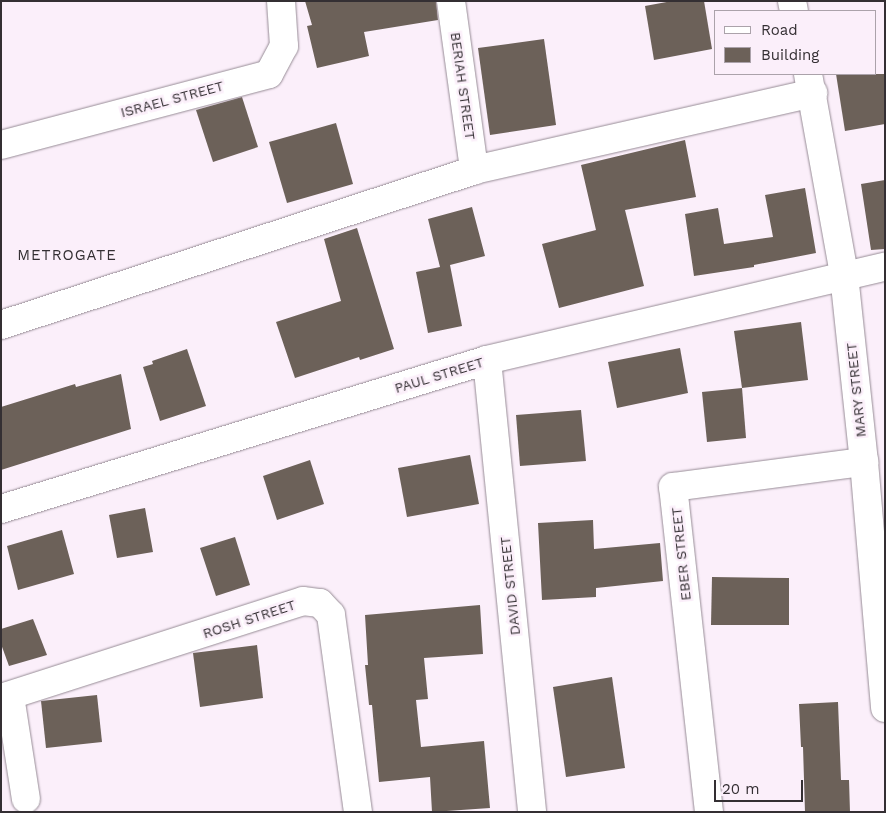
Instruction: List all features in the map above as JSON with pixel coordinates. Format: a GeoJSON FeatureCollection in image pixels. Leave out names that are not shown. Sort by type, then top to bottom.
{"type":"FeatureCollection","features":[{"type":"Feature","properties":{"kind":"street","name":"ISRAEL STREET"},"geometry":{"type":"LineString","coordinates":[[1,145],[269,74],[284,46],[281,1]]}},
{"type":"Feature","properties":{"kind":"street","name":"BERIAH STREET"},"geometry":{"type":"LineString","coordinates":[[451,1],[474,170]]}},
{"type":"Feature","properties":{"kind":"street"},"geometry":{"type":"LineString","coordinates":[[1,325],[474,170],[811,84]]}},
{"type":"Feature","properties":{"kind":"street","name":"MARY STREET"},"geometry":{"type":"LineString","coordinates":[[811,84],[844,275],[864,462],[885,708]]}},
{"type":"Feature","properties":{"kind":"street","name":"PAUL STREET"},"geometry":{"type":"LineString","coordinates":[[1,508],[487,360],[844,275],[885,267]]}},
{"type":"Feature","properties":{"kind":"street","name":"DAVID STREET"},"geometry":{"type":"LineString","coordinates":[[487,360],[532,812]]}},
{"type":"Feature","properties":{"kind":"street","name":"EBER STREET"},"geometry":{"type":"LineString","coordinates":[[709,812],[674,488],[864,462]]}},
{"type":"Feature","properties":{"kind":"street","name":"ROSH STREET"},"geometry":{"type":"LineString","coordinates":[[6,697],[303,601],[320,603],[331,615],[358,812]]}},
{"type":"Feature","properties":{"kind":"street"},"geometry":{"type":"LineString","coordinates":[[6,697],[26,799]]}},
{"type":"Feature","properties":{"kind":"building"},"geometry":{"type":"Polygon","coordinates":[[[305,1],[436,1],[438,20],[364,32],[369,56],[317,68],[307,26],[312,25],[305,1]]]}},
{"type":"Feature","properties":{"kind":"building"},"geometry":{"type":"Polygon","coordinates":[[[672,1],[704,1],[712,49],[654,60],[645,6],[672,1]]]}},
{"type":"Feature","properties":{"kind":"building"},"geometry":{"type":"Polygon","coordinates":[[[544,39],[556,125],[490,135],[478,48],[544,39]]]}},
{"type":"Feature","properties":{"kind":"building"},"geometry":{"type":"Polygon","coordinates":[[[885,74],[885,124],[845,131],[836,75],[885,74]]]}},
{"type":"Feature","properties":{"kind":"building"},"geometry":{"type":"Polygon","coordinates":[[[242,97],[258,147],[213,162],[196,110],[242,97]]]}},
{"type":"Feature","properties":{"kind":"building"},"geometry":{"type":"Polygon","coordinates":[[[336,123],[353,184],[287,203],[269,142],[336,123]]]}},
{"type":"Feature","properties":{"kind":"building"},"geometry":{"type":"Polygon","coordinates":[[[685,140],[696,197],[625,210],[644,286],[559,308],[542,244],[596,230],[581,165],[685,140]]]}},
{"type":"Feature","properties":{"kind":"building"},"geometry":{"type":"Polygon","coordinates":[[[885,180],[885,249],[871,250],[861,184],[885,180]]]}},
{"type":"Feature","properties":{"kind":"building"},"geometry":{"type":"Polygon","coordinates":[[[805,188],[816,253],[754,265],[754,267],[694,276],[685,214],[718,208],[724,244],[773,237],[765,195],[805,188]]]}},
{"type":"Feature","properties":{"kind":"building"},"geometry":{"type":"Polygon","coordinates":[[[472,207],[485,256],[450,265],[462,326],[428,333],[416,272],[440,267],[428,219],[472,207]]]}},
{"type":"Feature","properties":{"kind":"building"},"geometry":{"type":"Polygon","coordinates":[[[357,228],[394,349],[360,360],[359,357],[295,378],[276,322],[341,301],[324,239],[357,228]]]}},
{"type":"Feature","properties":{"kind":"building"},"geometry":{"type":"Polygon","coordinates":[[[801,322],[808,380],[742,388],[734,331],[801,322]]]}},
{"type":"Feature","properties":{"kind":"building"},"geometry":{"type":"Polygon","coordinates":[[[680,348],[688,393],[617,408],[608,362],[680,348]]]}},
{"type":"Feature","properties":{"kind":"building"},"geometry":{"type":"Polygon","coordinates":[[[187,349],[206,406],[160,421],[143,367],[153,364],[152,361],[187,349]]]}},
{"type":"Feature","properties":{"kind":"building"},"geometry":{"type":"Polygon","coordinates":[[[121,374],[131,429],[1,470],[1,407],[75,384],[76,387],[121,374]]]}},
{"type":"Feature","properties":{"kind":"building"},"geometry":{"type":"Polygon","coordinates":[[[742,388],[746,438],[707,442],[702,392],[742,388]]]}},
{"type":"Feature","properties":{"kind":"building"},"geometry":{"type":"Polygon","coordinates":[[[581,410],[586,461],[520,466],[516,415],[581,410]]]}},
{"type":"Feature","properties":{"kind":"building"},"geometry":{"type":"Polygon","coordinates":[[[470,455],[479,504],[407,517],[398,468],[470,455]]]}},
{"type":"Feature","properties":{"kind":"building"},"geometry":{"type":"Polygon","coordinates":[[[310,460],[324,504],[277,520],[263,476],[310,460]]]}},
{"type":"Feature","properties":{"kind":"building"},"geometry":{"type":"Polygon","coordinates":[[[145,508],[153,552],[117,558],[109,515],[145,508]]]}},
{"type":"Feature","properties":{"kind":"building"},"geometry":{"type":"Polygon","coordinates":[[[593,520],[594,549],[660,543],[663,581],[596,588],[596,597],[542,600],[538,523],[593,520]]]}},
{"type":"Feature","properties":{"kind":"building"},"geometry":{"type":"Polygon","coordinates":[[[62,530],[74,574],[18,590],[7,546],[62,530]]]}},
{"type":"Feature","properties":{"kind":"building"},"geometry":{"type":"Polygon","coordinates":[[[235,537],[250,585],[216,596],[200,548],[235,537]]]}},
{"type":"Feature","properties":{"kind":"building"},"geometry":{"type":"Polygon","coordinates":[[[712,577],[789,578],[789,625],[711,625],[712,577]]]}},
{"type":"Feature","properties":{"kind":"building"},"geometry":{"type":"Polygon","coordinates":[[[480,605],[483,654],[424,658],[428,699],[416,700],[421,747],[484,741],[490,808],[432,812],[430,777],[379,782],[372,705],[369,705],[365,665],[368,665],[365,615],[480,605]]]}},
{"type":"Feature","properties":{"kind":"building"},"geometry":{"type":"Polygon","coordinates":[[[33,619],[47,655],[9,666],[1,644],[1,629],[33,619]]]}},
{"type":"Feature","properties":{"kind":"building"},"geometry":{"type":"Polygon","coordinates":[[[257,645],[263,698],[200,707],[193,653],[257,645]]]}},
{"type":"Feature","properties":{"kind":"building"},"geometry":{"type":"Polygon","coordinates":[[[612,677],[625,768],[566,777],[553,687],[612,677]]]}},
{"type":"Feature","properties":{"kind":"building"},"geometry":{"type":"Polygon","coordinates":[[[97,695],[102,742],[46,748],[41,701],[97,695]]]}},
{"type":"Feature","properties":{"kind":"building"},"geometry":{"type":"Polygon","coordinates":[[[838,702],[841,780],[849,780],[850,812],[805,812],[803,747],[801,747],[799,704],[838,702]]]}},
{"type":"Feature","properties":{"kind":"district","name":"METROGATE"},"geometry":{"type":"Point","coordinates":[67,256]}}]}
